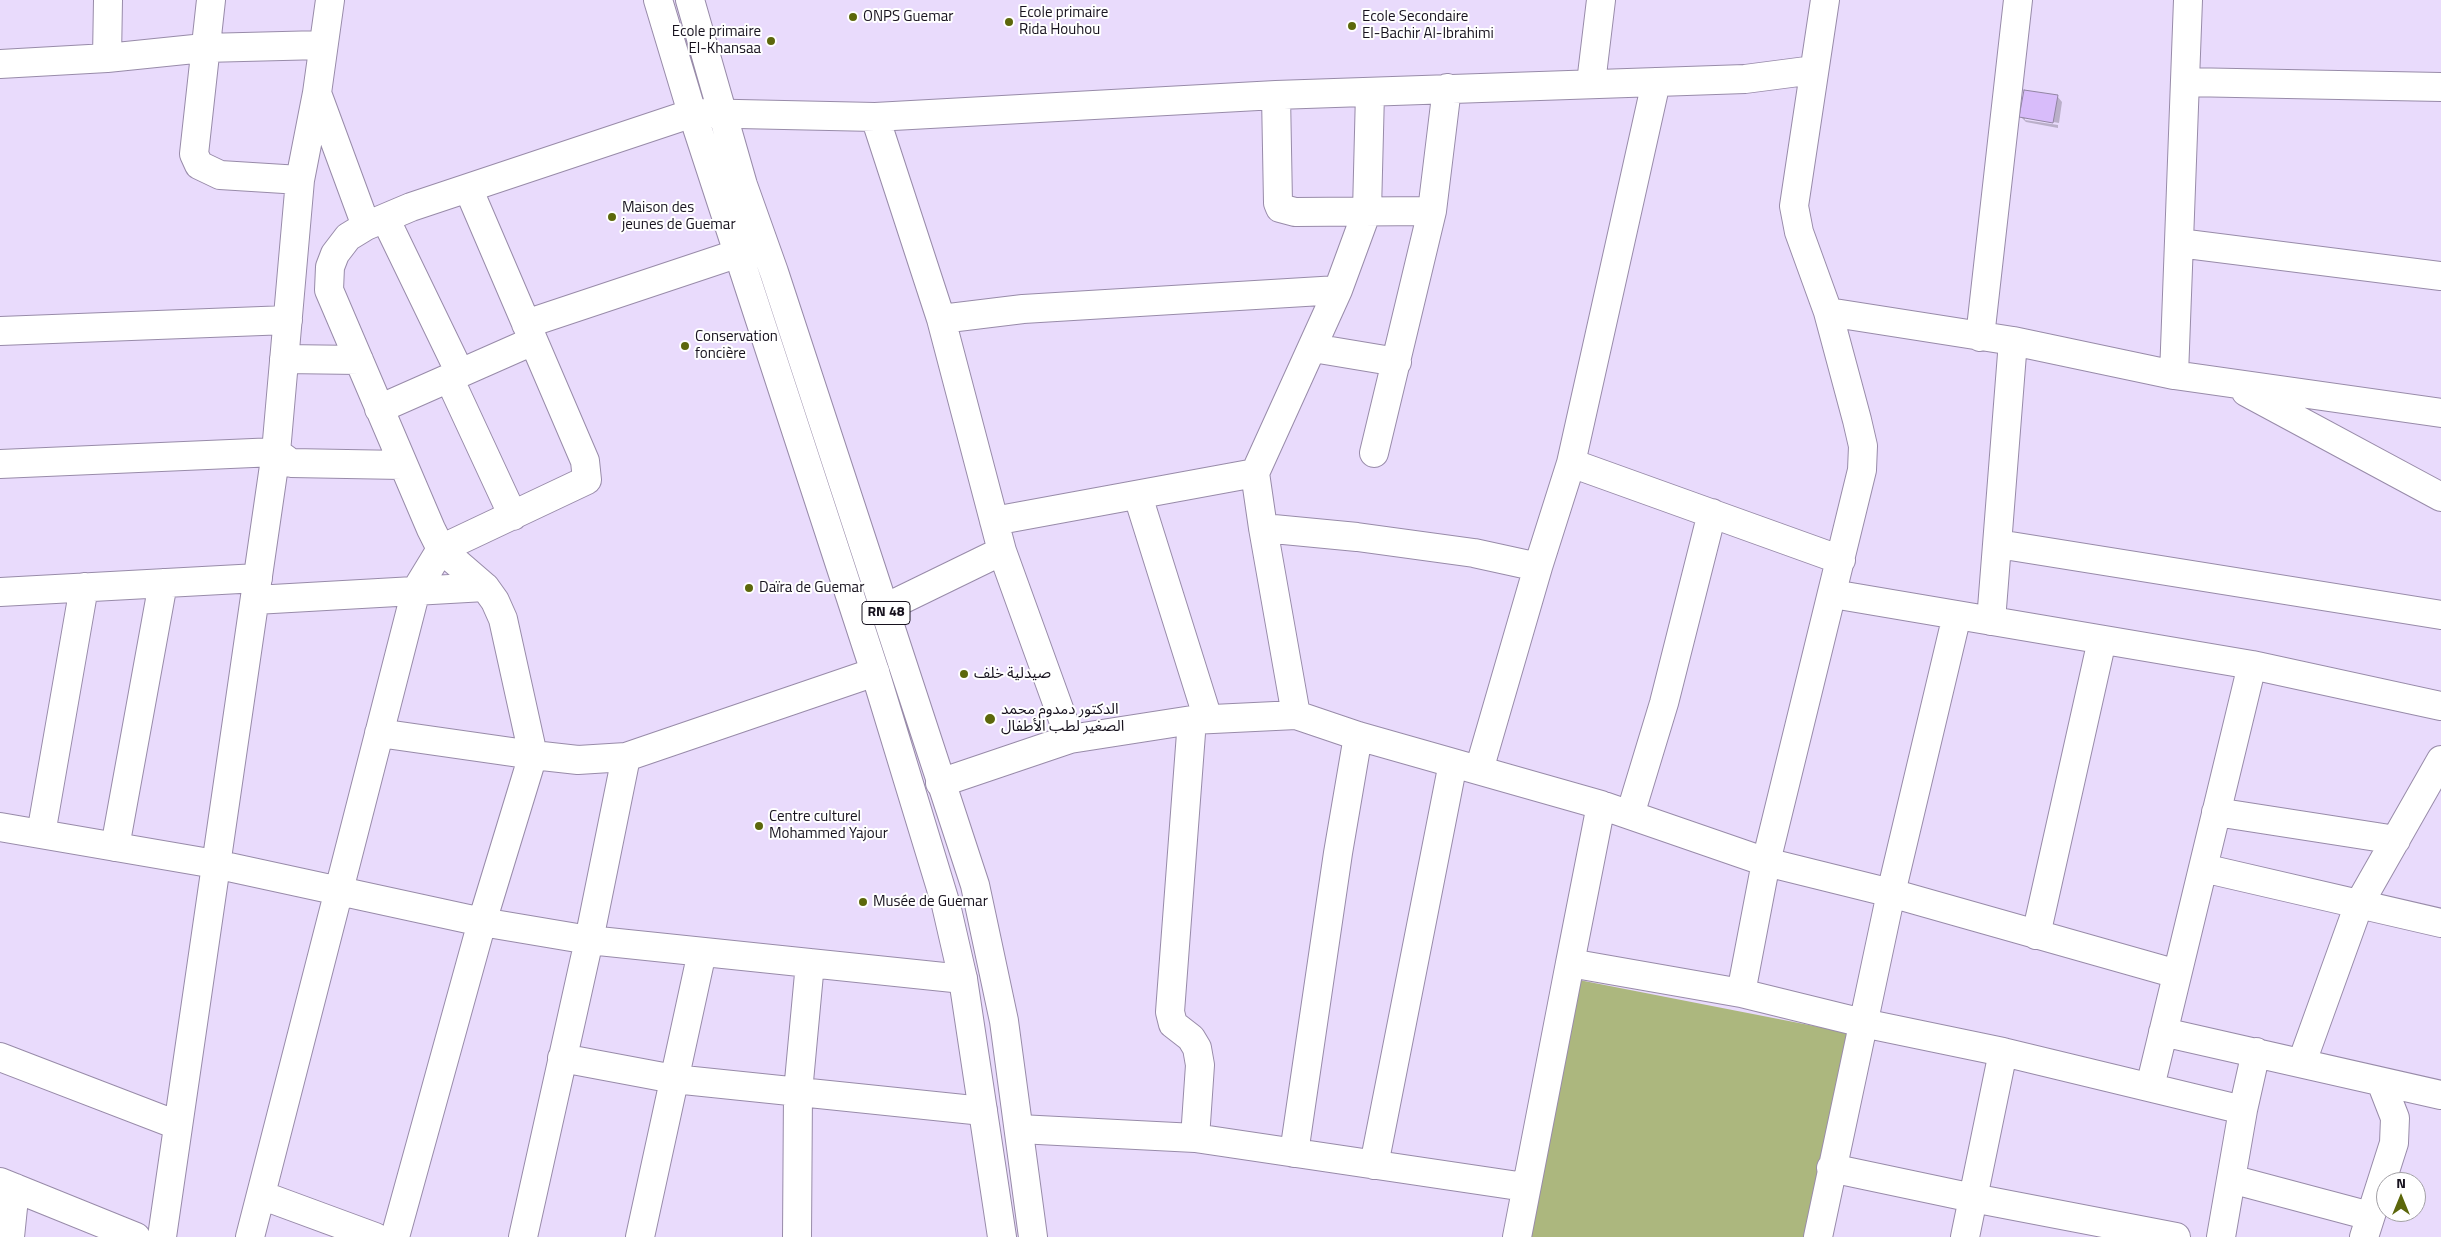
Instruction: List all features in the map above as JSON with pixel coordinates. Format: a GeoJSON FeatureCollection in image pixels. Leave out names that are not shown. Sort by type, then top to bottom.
{"type":"FeatureCollection","features":[{"type":"Feature","properties":{"kind":"main road"},"geometry":{"type":"LineString","coordinates":[[107,58],[108,0]]}},
{"type":"Feature","properties":{"kind":"main road"},"geometry":{"type":"LineString","coordinates":[[211,0],[204,48],[194,154],[199,165],[220,174],[300,180]]}},
{"type":"Feature","properties":{"kind":"main road"},"geometry":{"type":"LineString","coordinates":[[162,1237],[276,452],[300,180],[317,93],[322,45],[330,0]]}},
{"type":"Feature","properties":{"kind":"main road","name":"RN 48"},"geometry":{"type":"LineString","coordinates":[[658,0],[693,113],[876,672],[946,905],[963,979],[1002,1237]]}},
{"type":"Feature","properties":{"kind":"main road","name":"RN 48"},"geometry":{"type":"LineString","coordinates":[[690,0],[743,185],[869,559],[940,783],[975,885],[999,993],[1020,1129],[1033,1237]]}},
{"type":"Feature","properties":{"kind":"main road"},"geometry":{"type":"LineString","coordinates":[[1592,83],[1601,0]]}},
{"type":"Feature","properties":{"kind":"main road"},"geometry":{"type":"LineString","coordinates":[[1741,993],[1766,862],[1862,470],[1863,446],[1828,312],[1799,232],[1794,206],[1826,0]]}},
{"type":"Feature","properties":{"kind":"main road"},"geometry":{"type":"LineString","coordinates":[[1980,337],[2018,0]]}},
{"type":"Feature","properties":{"kind":"main road"},"geometry":{"type":"LineString","coordinates":[[2174,374],[2188,0]]}},
{"type":"Feature","properties":{"kind":"main road"},"geometry":{"type":"LineString","coordinates":[[0,64],[107,58],[204,48],[322,45]]}},
{"type":"Feature","properties":{"kind":"main road"},"geometry":{"type":"LineString","coordinates":[[395,1237],[482,922],[533,755],[503,619],[496,601],[485,587],[442,549],[402,465],[329,290],[330,267],[340,246],[348,237],[376,222],[468,188],[693,113],[721,112],[875,117],[1276,95],[1744,79],[1814,70]]}},
{"type":"Feature","properties":{"kind":"main road"},"geometry":{"type":"LineString","coordinates":[[1479,770],[1538,567],[1571,463],[1656,82]]}},
{"type":"Feature","properties":{"kind":"main road"},"geometry":{"type":"LineString","coordinates":[[2185,82],[2441,87]]}},
{"type":"Feature","properties":{"kind":"main road"},"geometry":{"type":"LineString","coordinates":[[1374,453],[1432,211],[1447,88]]}},
{"type":"Feature","properties":{"kind":"main road"},"geometry":{"type":"LineString","coordinates":[[317,93],[376,222],[454,376],[513,516]]}},
{"type":"Feature","properties":{"kind":"main road"},"geometry":{"type":"LineString","coordinates":[[1296,715],[1255,473],[1338,290],[1367,211],[1370,93]]}},
{"type":"Feature","properties":{"kind":"main road"},"geometry":{"type":"LineString","coordinates":[[1276,95],[1278,203],[1280,208],[1295,212],[1432,211]]}},
{"type":"Feature","properties":{"kind":"main road"},"geometry":{"type":"LineString","coordinates":[[875,117],[940,319],[1002,551],[1070,739]]}},
{"type":"Feature","properties":{"kind":"main road"},"geometry":{"type":"LineString","coordinates":[[250,1237],[416,590],[442,549],[585,483],[588,476],[585,461],[468,188]]}},
{"type":"Feature","properties":{"kind":"main road"},"geometry":{"type":"LineString","coordinates":[[2179,243],[2441,276]]}},
{"type":"Feature","properties":{"kind":"main road"},"geometry":{"type":"LineString","coordinates":[[379,409],[454,376],[530,332],[739,253]]}},
{"type":"Feature","properties":{"kind":"main road"},"geometry":{"type":"LineString","coordinates":[[940,319],[1023,309],[1338,290]]}},
{"type":"Feature","properties":{"kind":"main road"},"geometry":{"type":"LineString","coordinates":[[1828,312],[2013,341],[2174,374],[2441,413]]}},
{"type":"Feature","properties":{"kind":"main road"},"geometry":{"type":"LineString","coordinates":[[0,331],[288,320]]}},
{"type":"Feature","properties":{"kind":"main road"},"geometry":{"type":"LineString","coordinates":[[1991,621],[2013,341]]}},
{"type":"Feature","properties":{"kind":"main road"},"geometry":{"type":"LineString","coordinates":[[1313,348],[1397,362]]}},
{"type":"Feature","properties":{"kind":"main road"},"geometry":{"type":"LineString","coordinates":[[284,359],[358,360]]}},
{"type":"Feature","properties":{"kind":"main road"},"geometry":{"type":"LineString","coordinates":[[2229,383],[2441,497]]}},
{"type":"Feature","properties":{"kind":"main road"},"geometry":{"type":"LineString","coordinates":[[0,464],[276,452],[291,463],[402,465]]}},
{"type":"Feature","properties":{"kind":"main road"},"geometry":{"type":"LineString","coordinates":[[1571,463],[1841,560]]}},
{"type":"Feature","properties":{"kind":"main road"},"geometry":{"type":"LineString","coordinates":[[994,521],[1255,473]]}},
{"type":"Feature","properties":{"kind":"main road"},"geometry":{"type":"LineString","coordinates":[[1138,496],[1200,719],[1170,1012],[1172,1024],[1191,1038],[1197,1048],[1200,1065],[1195,1138]]}},
{"type":"Feature","properties":{"kind":"main road"},"geometry":{"type":"LineString","coordinates":[[1630,815],[1664,703],[1712,514]]}},
{"type":"Feature","properties":{"kind":"main road"},"geometry":{"type":"LineString","coordinates":[[1263,528],[1357,537],[1474,553],[1538,567]]}},
{"type":"Feature","properties":{"kind":"main road"},"geometry":{"type":"LineString","coordinates":[[1998,544],[2441,615]]}},
{"type":"Feature","properties":{"kind":"main road"},"geometry":{"type":"LineString","coordinates":[[884,608],[1002,551]]}},
{"type":"Feature","properties":{"kind":"main road"},"geometry":{"type":"LineString","coordinates":[[840,566],[869,559]]}},
{"type":"Feature","properties":{"kind":"main road"},"geometry":{"type":"LineString","coordinates":[[116,847],[163,583]]}},
{"type":"Feature","properties":{"kind":"main road"},"geometry":{"type":"LineString","coordinates":[[0,592],[163,583],[256,589],[416,590],[485,587]]}},
{"type":"Feature","properties":{"kind":"main road"},"geometry":{"type":"LineString","coordinates":[[41,834],[84,587]]}},
{"type":"Feature","properties":{"kind":"main road"},"geometry":{"type":"LineString","coordinates":[[1833,594],[2252,665],[2441,706]]}},
{"type":"Feature","properties":{"kind":"main road"},"geometry":{"type":"LineString","coordinates":[[1818,1237],[1891,893],[1957,615]]}},
{"type":"Feature","properties":{"kind":"main road"},"geometry":{"type":"LineString","coordinates":[[2036,936],[2102,640]]}},
{"type":"Feature","properties":{"kind":"main road"},"geometry":{"type":"LineString","coordinates":[[2150,1087],[2252,665]]}},
{"type":"Feature","properties":{"kind":"main road"},"geometry":{"type":"LineString","coordinates":[[379,734],[578,760],[626,757],[876,672]]}},
{"type":"Feature","properties":{"kind":"main road"},"geometry":{"type":"LineString","coordinates":[[940,783],[1070,739],[1200,719],[1296,715],[1358,736],[1601,805],[1766,862],[1891,893],[2036,936],[2177,974]]}},
{"type":"Feature","properties":{"kind":"main road"},"geometry":{"type":"LineString","coordinates":[[1294,1153],[1336,862],[1358,736]]}},
{"type":"Feature","properties":{"kind":"main road"},"geometry":{"type":"LineString","coordinates":[[523,1237],[589,940],[626,757]]}},
{"type":"Feature","properties":{"kind":"main road"},"geometry":{"type":"LineString","coordinates":[[2302,1062],[2360,904],[2441,760]]}},
{"type":"Feature","properties":{"kind":"main road"},"geometry":{"type":"LineString","coordinates":[[1374,1165],[1453,763]]}},
{"type":"Feature","properties":{"kind":"main road"},"geometry":{"type":"LineString","coordinates":[[1517,1237],[1525,1187],[1601,805]]}},
{"type":"Feature","properties":{"kind":"main road"},"geometry":{"type":"LineString","coordinates":[[2216,812],[2396,840]]}},
{"type":"Feature","properties":{"kind":"main road"},"geometry":{"type":"LineString","coordinates":[[0,828],[215,864],[482,922],[589,940],[963,979]]}},
{"type":"Feature","properties":{"kind":"main road"},"geometry":{"type":"LineString","coordinates":[[2203,868],[2441,923]]}},
{"type":"Feature","properties":{"kind":"main road"},"geometry":{"type":"LineString","coordinates":[[640,1237],[702,952]]}},
{"type":"Feature","properties":{"kind":"main road"},"geometry":{"type":"LineString","coordinates":[[797,1237],[798,1092],[810,963]]}},
{"type":"Feature","properties":{"kind":"main road"},"geometry":{"type":"LineString","coordinates":[[1570,963],[1741,993],[1863,1023],[2003,1052],[2243,1110]]}},
{"type":"Feature","properties":{"kind":"main road"},"geometry":{"type":"LineString","coordinates":[[2163,1032],[2441,1095]]}},
{"type":"Feature","properties":{"kind":"main road"},"geometry":{"type":"LineString","coordinates":[[1965,1237],[2003,1052]]}},
{"type":"Feature","properties":{"kind":"main road"},"geometry":{"type":"LineString","coordinates":[[2221,1237],[2243,1110],[2256,1052]]}},
{"type":"Feature","properties":{"kind":"main road"},"geometry":{"type":"LineString","coordinates":[[0,1057],[177,1125]]}},
{"type":"Feature","properties":{"kind":"main road"},"geometry":{"type":"LineString","coordinates":[[562,1058],[674,1079],[982,1111]]}},
{"type":"Feature","properties":{"kind":"main road"},"geometry":{"type":"LineString","coordinates":[[2231,1179],[2367,1227],[2394,1143],[2395,1118],[2381,1082]]}},
{"type":"Feature","properties":{"kind":"main road"},"geometry":{"type":"LineString","coordinates":[[1020,1129],[1195,1138],[1525,1187]]}},
{"type":"Feature","properties":{"kind":"main road"},"geometry":{"type":"LineString","coordinates":[[1832,1168],[1973,1198],[2176,1237]]}},
{"type":"Feature","properties":{"kind":"main road"},"geometry":{"type":"LineString","coordinates":[[10,1237],[8,1185],[136,1237]]}},
{"type":"Feature","properties":{"kind":"main road"},"geometry":{"type":"LineString","coordinates":[[261,1195],[375,1237]]}},
{"type":"Feature","properties":{"kind":"green space"},"geometry":{"type":"Polygon","coordinates":[[[1579,980],[1850,1033],[1809,1237],[1530,1237],[1579,980]]]}},
{"type":"Feature","properties":{"kind":"building"},"geometry":{"type":"Polygon","coordinates":[[[2024,90],[2058,95],[2053,123],[2019,117],[2024,90]]]}},
{"type":"Feature","properties":{"kind":"place","name":"ONPS Guemar"},"geometry":{"type":"Point","coordinates":[853,17]}},
{"type":"Feature","properties":{"kind":"place","name":"Ecole primaire Rida Houhou"},"geometry":{"type":"Point","coordinates":[1009,22]}},
{"type":"Feature","properties":{"kind":"place","name":"Ecole Secondaire El-Bachir Al-Ibrahimi"},"geometry":{"type":"Point","coordinates":[1352,26]}},
{"type":"Feature","properties":{"kind":"place","name":"Ecole primaire El-Khansaa"},"geometry":{"type":"Point","coordinates":[771,41]}},
{"type":"Feature","properties":{"kind":"place","name":"Maison des jeunes de Guemar"},"geometry":{"type":"Point","coordinates":[612,217]}},
{"type":"Feature","properties":{"kind":"place","name":"Conservation foncière"},"geometry":{"type":"Point","coordinates":[685,346]}},
{"type":"Feature","properties":{"kind":"place","name":"Daïra de Guemar"},"geometry":{"type":"Point","coordinates":[749,588]}},
{"type":"Feature","properties":{"kind":"place","name":"صيدلية خلف"},"geometry":{"type":"Point","coordinates":[964,674]}},
{"type":"Feature","properties":{"kind":"place","name":"الدكتور دمدوم محمد الصغير لطب الأطفال"},"geometry":{"type":"Point","coordinates":[990,719]}},
{"type":"Feature","properties":{"kind":"place","name":"Centre culturel Mohammed Yajour"},"geometry":{"type":"Point","coordinates":[759,826]}},
{"type":"Feature","properties":{"kind":"place","name":"Musée de Guemar"},"geometry":{"type":"Point","coordinates":[863,902]}}]}
